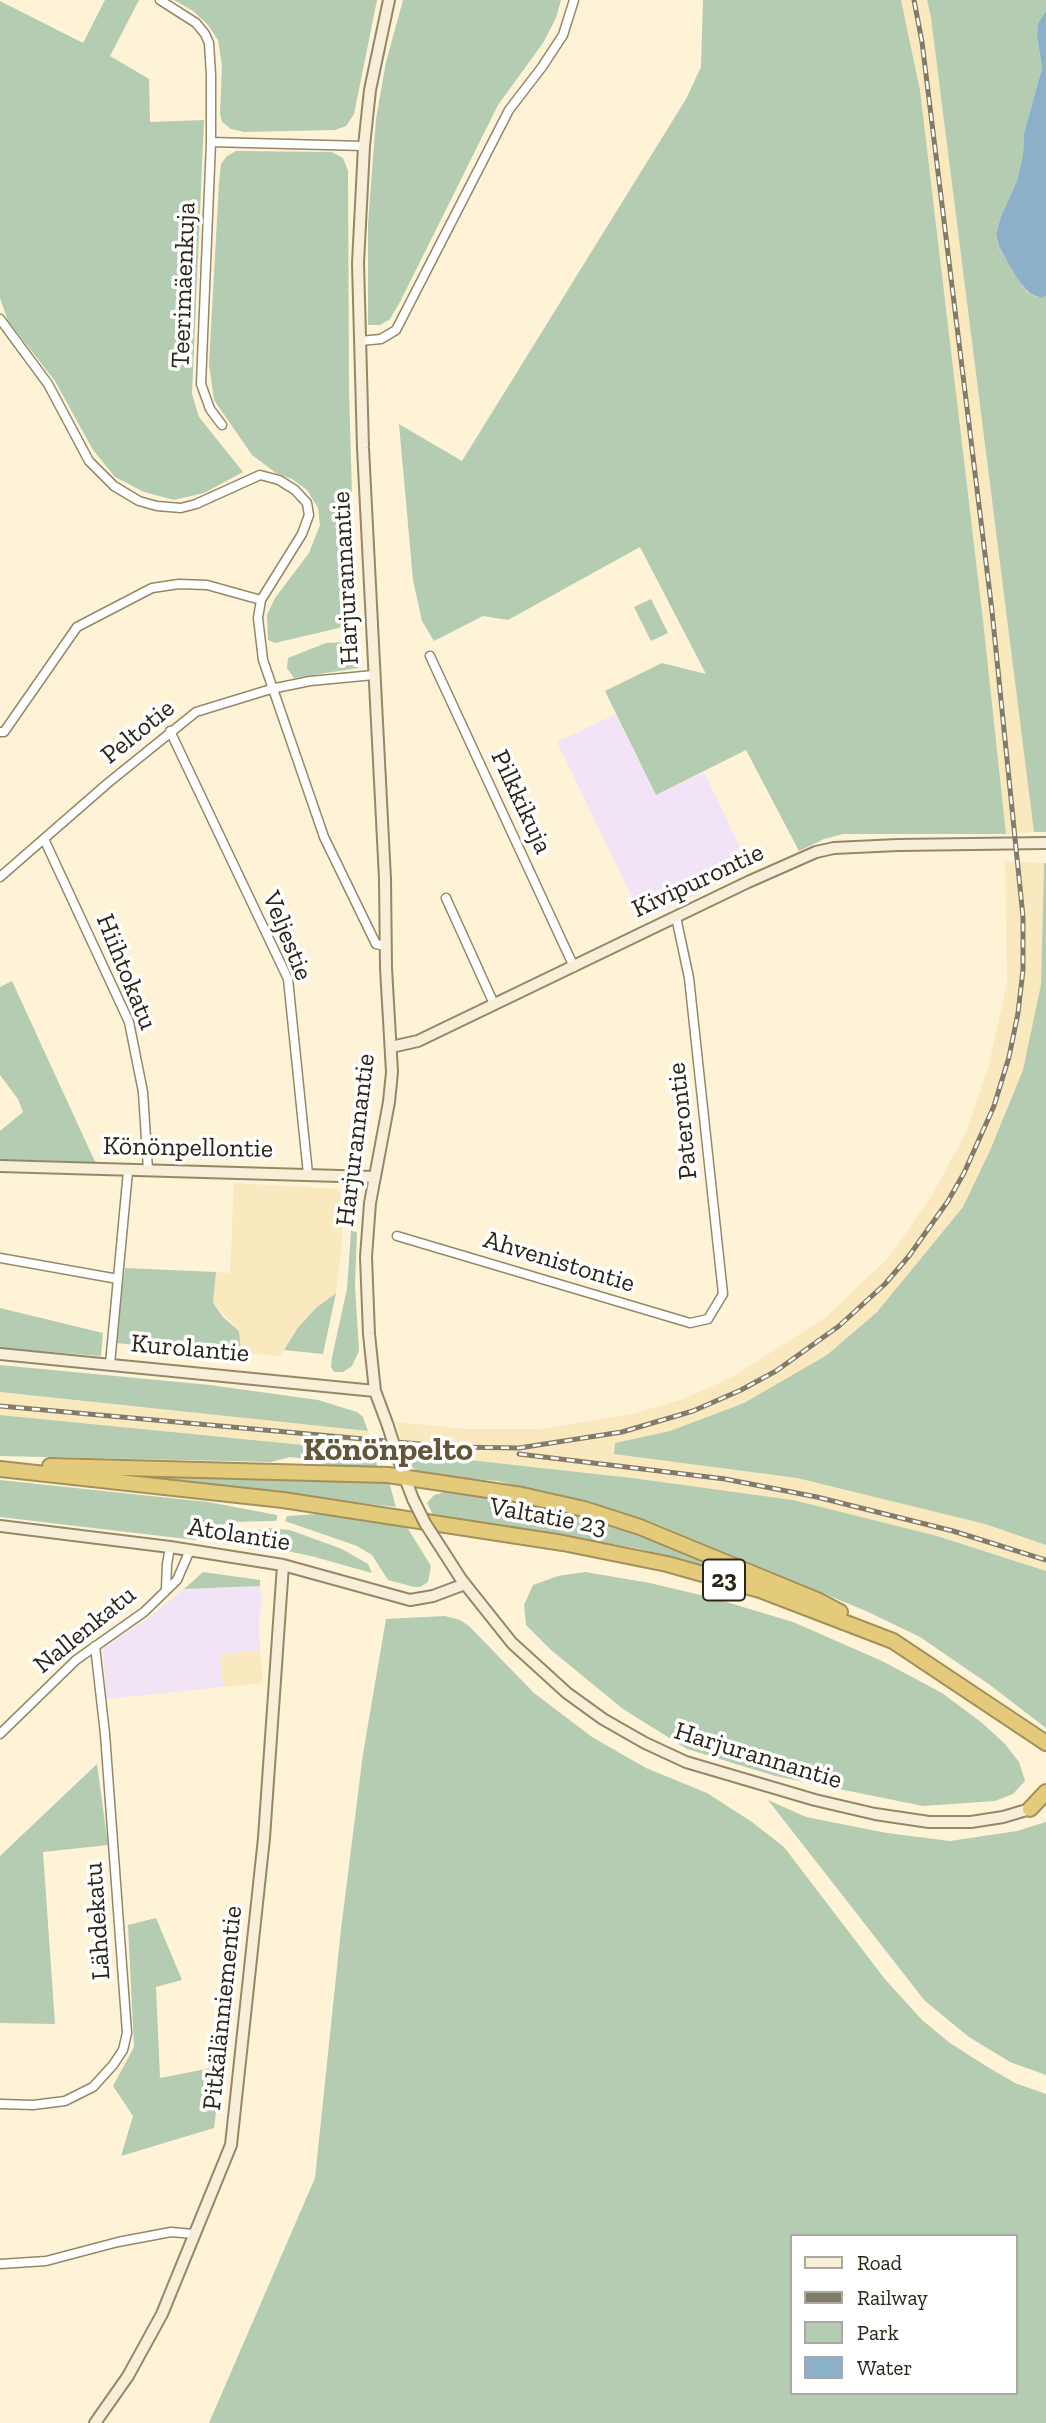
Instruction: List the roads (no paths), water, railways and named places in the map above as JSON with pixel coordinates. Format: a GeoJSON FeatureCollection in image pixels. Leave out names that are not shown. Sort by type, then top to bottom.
{"type":"FeatureCollection","features":[{"type":"Feature","properties":{"kind":"highway"},"geometry":{"type":"LineString","coordinates":[[0,1467],[403,1471],[584,1509],[640,1527],[817,1600],[893,1641]]}},
{"type":"Feature","properties":{"kind":"highway","name":"Valtatie 23"},"geometry":{"type":"LineString","coordinates":[[0,1467],[283,1500],[563,1543],[667,1564],[760,1590],[893,1641],[1046,1743]]}},
{"type":"Feature","properties":{"kind":"highway"},"geometry":{"type":"LineString","coordinates":[[1027,1728],[1046,1757]]}},
{"type":"Feature","properties":{"kind":"highway"},"geometry":{"type":"LineString","coordinates":[[1030,1809],[1046,1792]]}},
{"type":"Feature","properties":{"kind":"highway"},"geometry":{"type":"LineString","coordinates":[[1030,1809],[1046,1805]]}},
{"type":"Feature","properties":{"kind":"street","name":"Teerimäenkuja"},"geometry":{"type":"LineString","coordinates":[[160,0],[196,23],[209,43],[211,142],[201,384],[210,409],[222,425]]}},
{"type":"Feature","properties":{"kind":"street","name":"Harjurannantie"},"geometry":{"type":"LineString","coordinates":[[389,0],[370,90],[364,146],[358,264],[363,462],[391,1047],[389,1102],[374,1177],[366,1257],[369,1334],[375,1391],[403,1471],[429,1531],[463,1582],[512,1643],[567,1693],[603,1719],[645,1743],[686,1762],[815,1800],[889,1816],[929,1822],[971,1822],[1030,1809]]}},
{"type":"Feature","properties":{"kind":"street"},"geometry":{"type":"LineString","coordinates":[[360,341],[381,339],[396,330],[509,110],[563,34],[574,0]]}},
{"type":"Feature","properties":{"kind":"street"},"geometry":{"type":"LineString","coordinates":[[211,142],[364,146]]}},
{"type":"Feature","properties":{"kind":"street"},"geometry":{"type":"LineString","coordinates":[[0,319],[48,384],[89,461],[114,486],[139,501],[181,508],[197,504],[260,475],[279,480],[295,490],[307,503],[309,516],[302,534],[261,600],[258,618],[263,660],[324,837],[376,944],[386,946]]}},
{"type":"Feature","properties":{"kind":"street"},"geometry":{"type":"LineString","coordinates":[[0,733],[4,732],[77,627],[152,588],[179,584],[207,585],[261,600]]}},
{"type":"Feature","properties":{"kind":"street","name":"Pilkkikuja"},"geometry":{"type":"LineString","coordinates":[[430,656],[574,967]]}},
{"type":"Feature","properties":{"kind":"street","name":"Peltotie"},"geometry":{"type":"LineString","coordinates":[[0,877],[170,731],[196,712],[271,689],[310,681],[374,675]]}},
{"type":"Feature","properties":{"kind":"street","name":"Veljestie"},"geometry":{"type":"LineString","coordinates":[[170,731],[288,979],[308,1174]]}},
{"type":"Feature","properties":{"kind":"street","name":"Hiihtokatu"},"geometry":{"type":"LineString","coordinates":[[44,839],[129,1022],[143,1092],[148,1170]]}},
{"type":"Feature","properties":{"kind":"street","name":"Kivipurontie"},"geometry":{"type":"LineString","coordinates":[[391,1047],[418,1041],[804,857],[834,848],[1046,843]]}},
{"type":"Feature","properties":{"kind":"street"},"geometry":{"type":"LineString","coordinates":[[446,898],[494,1004]]}},
{"type":"Feature","properties":{"kind":"street","name":"Paterontie"},"geometry":{"type":"LineString","coordinates":[[676,917],[689,978],[723,1294],[708,1318]]}},
{"type":"Feature","properties":{"kind":"street","name":"Könönpellontie"},"geometry":{"type":"LineString","coordinates":[[0,1166],[374,1177]]}},
{"type":"Feature","properties":{"kind":"street"},"geometry":{"type":"LineString","coordinates":[[110,1364],[128,1171]]}},
{"type":"Feature","properties":{"kind":"street","name":"Ahvenistontie"},"geometry":{"type":"LineString","coordinates":[[397,1236],[690,1323],[708,1318]]}},
{"type":"Feature","properties":{"kind":"street"},"geometry":{"type":"LineString","coordinates":[[0,1258],[118,1279]]}},
{"type":"Feature","properties":{"kind":"street","name":"Kurolantie"},"geometry":{"type":"LineString","coordinates":[[0,1354],[375,1391]]}},
{"type":"Feature","properties":{"kind":"street","name":"Atolantie"},"geometry":{"type":"LineString","coordinates":[[0,1526],[170,1547],[283,1565],[410,1600],[433,1597],[463,1582]]}},
{"type":"Feature","properties":{"kind":"street","name":"Nallenkatu"},"geometry":{"type":"LineString","coordinates":[[166,1589],[170,1547]]}},
{"type":"Feature","properties":{"kind":"street","name":"Nallenkatu"},"geometry":{"type":"LineString","coordinates":[[0,1734],[69,1667],[132,1621],[177,1580],[190,1550]]}},
{"type":"Feature","properties":{"kind":"street","name":"Pitkälänniementie"},"geometry":{"type":"LineString","coordinates":[[95,2423],[147,2344],[167,2303],[231,2145],[264,1838],[283,1565]]}},
{"type":"Feature","properties":{"kind":"street","name":"Lähdekatu"},"geometry":{"type":"LineString","coordinates":[[0,2104],[33,2105],[65,2101],[93,2087],[123,2050],[127,2033],[105,1734],[95,1646]]}},
{"type":"Feature","properties":{"kind":"street"},"geometry":{"type":"LineString","coordinates":[[0,2264],[46,2261],[118,2242],[170,2232],[194,2234]]}},
{"type":"Feature","properties":{"kind":"water"},"geometry":{"type":"Polygon","coordinates":[[[1046,11],[1046,296],[1041,298],[1029,293],[1017,278],[999,247],[996,234],[1017,181],[1024,133],[1042,68],[1038,24],[1046,11]]]}},
{"type":"Feature","properties":{"kind":"railway"},"geometry":{"type":"LineString","coordinates":[[453,1447],[519,1448],[622,1432],[693,1411],[776,1371],[839,1326],[885,1284],[909,1256],[948,1201],[964,1173],[994,1106],[1009,1057],[1018,1013],[1023,970],[1023,917],[992,611],[922,42],[914,0]]}},
{"type":"Feature","properties":{"kind":"railway"},"geometry":{"type":"LineString","coordinates":[[0,1406],[463,1448]]}},
{"type":"Feature","properties":{"kind":"railway"},"geometry":{"type":"LineString","coordinates":[[519,1454],[725,1479],[817,1497],[953,1531],[1046,1560]]}},
{"type":"Feature","properties":{"kind":"district","name":"Könönpelto"},"geometry":{"type":"Point","coordinates":[388,1451]}}]}
